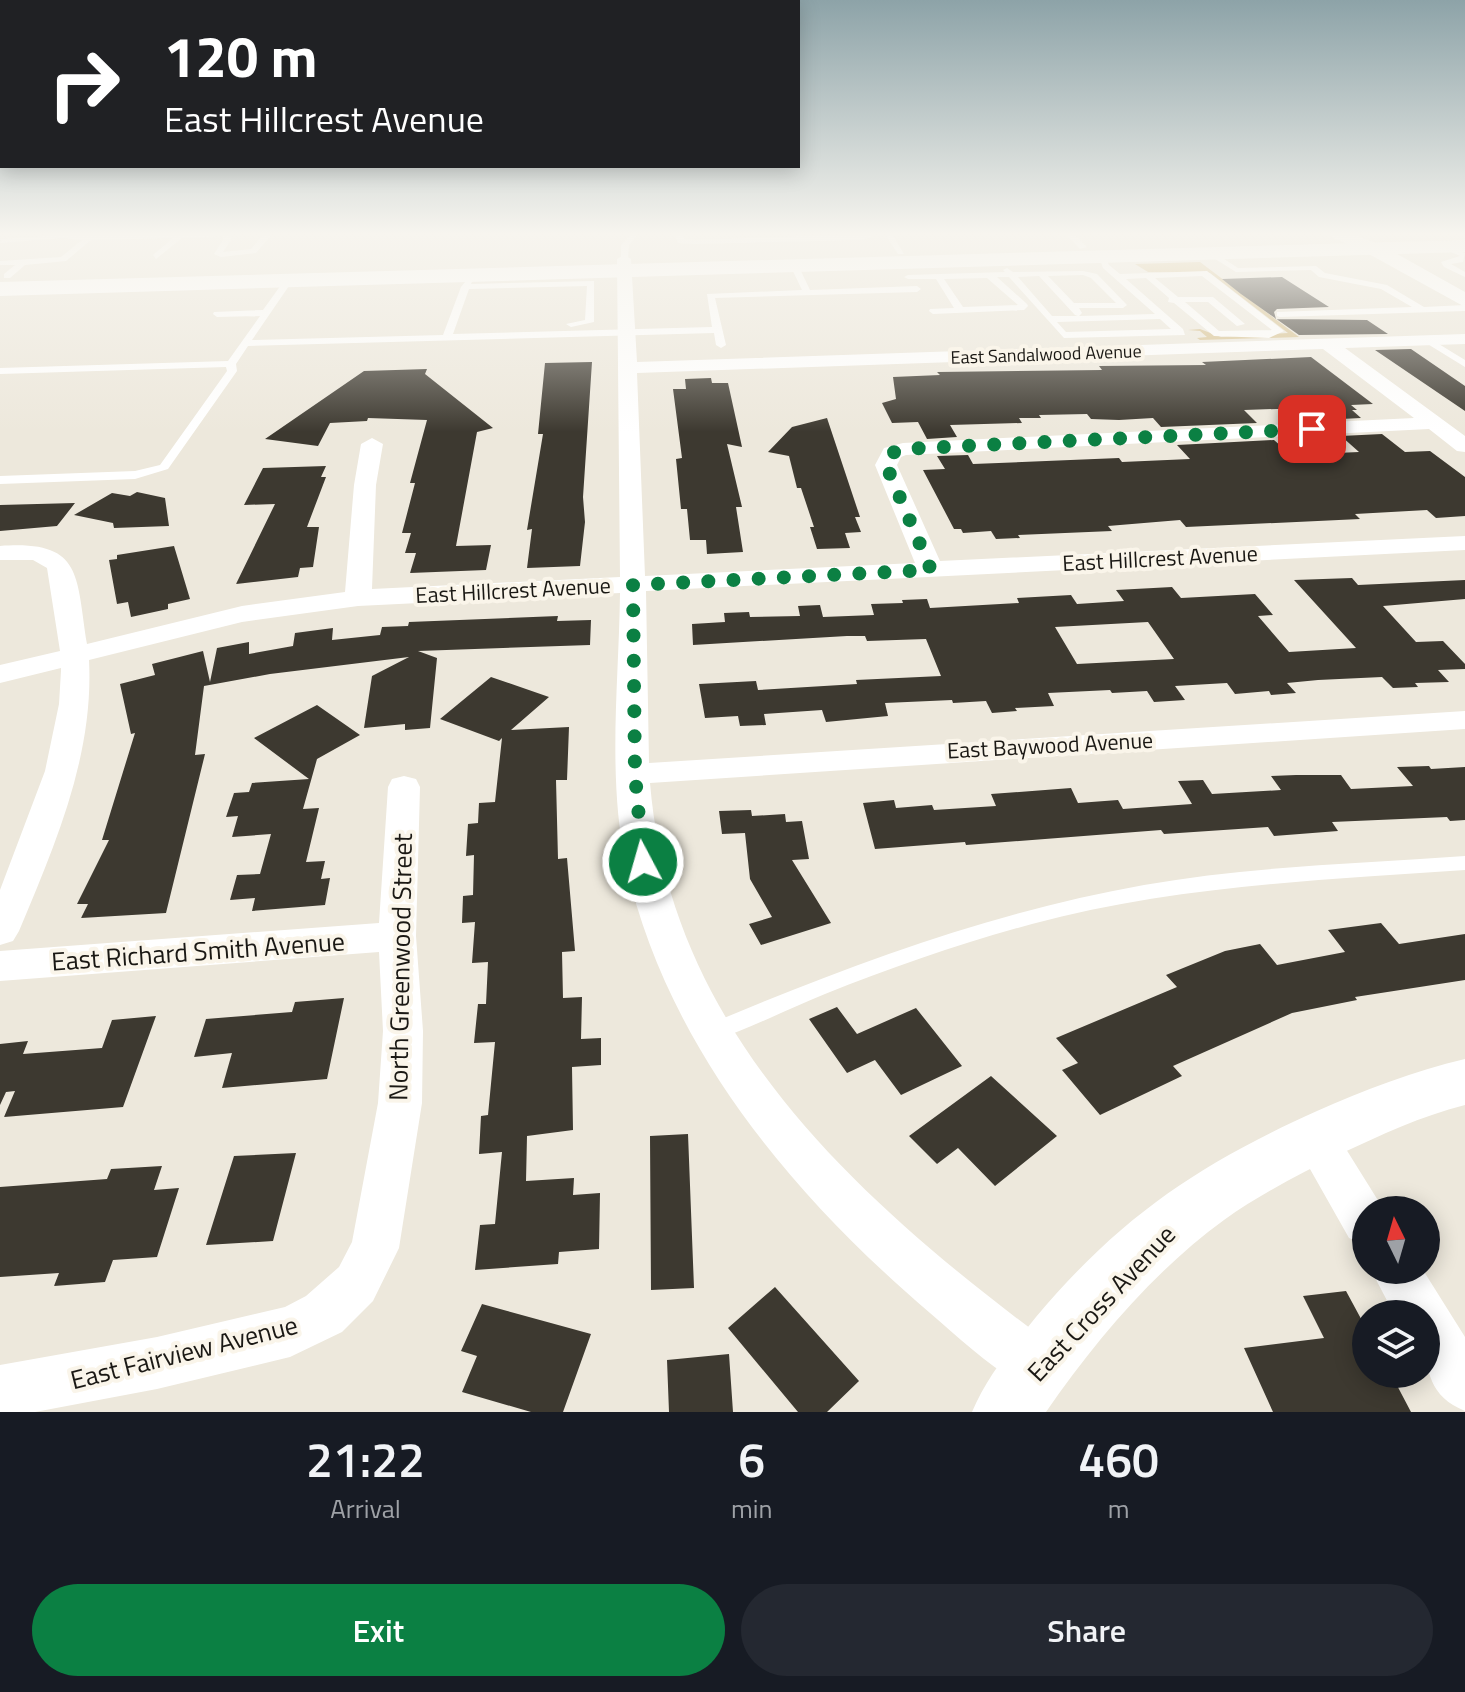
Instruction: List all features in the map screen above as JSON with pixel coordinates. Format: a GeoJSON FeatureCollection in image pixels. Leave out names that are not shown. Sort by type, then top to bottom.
{"type":"FeatureCollection","features":[{"type":"Feature","properties":{"kind":"street"},"geometry":{"type":"LineString","coordinates":[[625,300],[635,774],[643,862],[656,910],[679,969],[713,1032],[761,1106],[820,1178],[905,1262],[968,1315],[1021,1389]]}},
{"type":"Feature","properties":{"kind":"street","name":"East Sandalwood Avenue"},"geometry":{"type":"LineString","coordinates":[[627,350],[1327,344],[1465,339]]}},
{"type":"Feature","properties":{"kind":"street"},"geometry":{"type":"LineString","coordinates":[[1327,344],[1465,446]]}},
{"type":"Feature","properties":{"kind":"street"},"geometry":{"type":"LineString","coordinates":[[931,570],[886,465],[892,453],[914,447],[1435,423]]}},
{"type":"Feature","properties":{"kind":"street"},"geometry":{"type":"LineString","coordinates":[[358,598],[365,485],[372,444]]}},
{"type":"Feature","properties":{"kind":"street","name":"East Hillcrest Avenue"},"geometry":{"type":"LineString","coordinates":[[0,674],[242,614],[358,598],[1465,543]]}},
{"type":"Feature","properties":{"kind":"street"},"geometry":{"type":"LineString","coordinates":[[0,553],[50,554],[60,567],[73,654],[73,706],[55,789],[38,843],[0,931]]}},
{"type":"Feature","properties":{"kind":"street","name":"East Baywood Avenue"},"geometry":{"type":"LineString","coordinates":[[635,774],[1465,720]]}},
{"type":"Feature","properties":{"kind":"street","name":"North Greenwood Street"},"geometry":{"type":"LineString","coordinates":[[356,1284],[375,1248],[400,1103],[403,1031],[397,936],[404,787]]}},
{"type":"Feature","properties":{"kind":"street","name":"East Richard Smith Avenue"},"geometry":{"type":"LineString","coordinates":[[0,966],[397,936]]}},
{"type":"Feature","properties":{"kind":"street","name":"East Cross Avenue"},"geometry":{"type":"LineString","coordinates":[[1021,1389],[1119,1276],[1186,1214],[1263,1165],[1315,1139],[1384,1108],[1465,1082]]}},
{"type":"Feature","properties":{"kind":"street"},"geometry":{"type":"LineString","coordinates":[[1315,1139],[1352,1199]]}},
{"type":"Feature","properties":{"kind":"street","name":"East Fairview Avenue"},"geometry":{"type":"LineString","coordinates":[[0,1392],[157,1363],[290,1331],[324,1314],[356,1284]]}},
{"type":"Feature","properties":{"kind":"street"},"geometry":{"type":"LineString","coordinates":[[1440,1344],[1465,1385]]}},
{"type":"Feature","properties":{"kind":"lane"},"geometry":{"type":"LineString","coordinates":[[0,480],[135,475],[164,467],[232,371],[231,364],[274,300]]}},
{"type":"Feature","properties":{"kind":"lane"},"geometry":{"type":"LineString","coordinates":[[447,337],[461,300]]}},
{"type":"Feature","properties":{"kind":"lane"},"geometry":{"type":"LineString","coordinates":[[245,343],[447,337],[571,328],[589,322],[590,300]]}},
{"type":"Feature","properties":{"kind":"lane"},"geometry":{"type":"LineString","coordinates":[[711,300],[721,345]]}},
{"type":"Feature","properties":{"kind":"lane"},"geometry":{"type":"LineString","coordinates":[[956,300],[964,310]]}},
{"type":"Feature","properties":{"kind":"lane"},"geometry":{"type":"LineString","coordinates":[[933,311],[1021,308],[1024,306],[1018,300]]}},
{"type":"Feature","properties":{"kind":"lane"},"geometry":{"type":"LineString","coordinates":[[1030,300],[1064,335],[1181,332],[1206,325],[1240,324],[1211,300]]}},
{"type":"Feature","properties":{"kind":"lane"},"geometry":{"type":"LineString","coordinates":[[1065,300],[1084,318]]}},
{"type":"Feature","properties":{"kind":"lane"},"geometry":{"type":"LineString","coordinates":[[1073,308],[1121,311],[1135,307],[1127,300]]}},
{"type":"Feature","properties":{"kind":"lane"},"geometry":{"type":"LineString","coordinates":[[1176,300],[1217,334],[1269,335],[1279,331],[1239,300]]}},
{"type":"Feature","properties":{"kind":"lane"},"geometry":{"type":"LineString","coordinates":[[1145,301],[1180,300]]}},
{"type":"Feature","properties":{"kind":"lane"},"geometry":{"type":"LineString","coordinates":[[1406,300],[1420,308]]}},
{"type":"Feature","properties":{"kind":"lane"},"geometry":{"type":"LineString","coordinates":[[1145,301],[1181,332]]}},
{"type":"Feature","properties":{"kind":"lane"},"geometry":{"type":"LineString","coordinates":[[1280,314],[1465,308]]}},
{"type":"Feature","properties":{"kind":"lane"},"geometry":{"type":"LineString","coordinates":[[217,314],[266,313]]}},
{"type":"Feature","properties":{"kind":"lane"},"geometry":{"type":"LineString","coordinates":[[1051,319],[1162,316]]}},
{"type":"Feature","properties":{"kind":"lane"},"geometry":{"type":"LineString","coordinates":[[571,328],[627,350],[718,330]]}},
{"type":"Feature","properties":{"kind":"lane"},"geometry":{"type":"LineString","coordinates":[[1429,341],[1465,364]]}},
{"type":"Feature","properties":{"kind":"lane"},"geometry":{"type":"LineString","coordinates":[[0,371],[231,364]]}},
{"type":"Feature","properties":{"kind":"lane"},"geometry":{"type":"LineString","coordinates":[[713,1032],[893,957],[1056,909],[1146,891],[1247,879],[1465,863]]}},
{"type":"Feature","properties":{"kind":"shaded area"},"geometry":{"type":"Polygon","coordinates":[[[1245,300],[1250,300],[1299,337],[1200,340],[1197,338],[1207,337],[1200,331],[1188,330],[1200,329],[1221,337],[1288,333],[1245,300]]]}},
{"type":"Feature","properties":{"kind":"building"},"geometry":{"type":"Polygon","coordinates":[[[1249,300],[1318,300],[1329,307],[1277,309],[1274,312],[1276,319],[1249,300]]]}},
{"type":"Feature","properties":{"kind":"building"},"geometry":{"type":"Polygon","coordinates":[[[1276,319],[1367,320],[1388,334],[1299,335],[1276,319]]]}},
{"type":"Feature","properties":{"kind":"building"},"geometry":{"type":"Polygon","coordinates":[[[1411,349],[1465,386],[1465,411],[1375,350],[1411,349]]]}},
{"type":"Feature","properties":{"kind":"building"},"geometry":{"type":"Polygon","coordinates":[[[1311,357],[1373,404],[1351,405],[1361,418],[1321,420],[1307,408],[1244,410],[1257,423],[1161,427],[1153,418],[1119,420],[1091,419],[1087,414],[1039,415],[1041,418],[1019,418],[1022,423],[950,425],[957,437],[927,439],[918,422],[892,423],[882,403],[896,399],[893,377],[940,375],[937,372],[1102,370],[1099,366],[1206,365],[1202,362],[1311,357]]]}},
{"type":"Feature","properties":{"kind":"building"},"geometry":{"type":"Polygon","coordinates":[[[592,362],[583,497],[585,522],[580,566],[527,568],[532,529],[527,530],[543,434],[538,434],[545,363],[592,362]]]}},
{"type":"Feature","properties":{"kind":"building"},"geometry":{"type":"Polygon","coordinates":[[[427,369],[425,374],[493,428],[477,432],[456,546],[491,545],[486,570],[410,573],[416,553],[405,553],[411,533],[402,533],[415,483],[410,483],[427,420],[368,418],[367,421],[330,423],[318,446],[265,439],[364,371],[427,369]]]}},
{"type":"Feature","properties":{"kind":"building"},"geometry":{"type":"Polygon","coordinates":[[[711,378],[712,383],[728,383],[742,447],[727,444],[742,507],[736,507],[743,552],[707,554],[706,540],[690,540],[687,509],[681,509],[676,459],[682,458],[673,389],[686,389],[685,379],[711,378]]]}},
{"type":"Feature","properties":{"kind":"building"},"geometry":{"type":"Polygon","coordinates":[[[827,418],[860,517],[855,517],[861,532],[845,533],[850,548],[817,549],[810,527],[814,527],[801,488],[797,488],[789,456],[768,452],[792,427],[827,418]]]}},
{"type":"Feature","properties":{"kind":"building"},"geometry":{"type":"Polygon","coordinates":[[[1382,434],[1405,452],[1430,451],[1465,477],[1465,516],[1436,518],[1427,510],[1355,514],[1360,519],[1186,527],[1180,520],[1108,526],[1112,531],[1018,535],[1020,538],[996,539],[991,531],[963,533],[961,529],[954,529],[923,470],[945,469],[937,456],[968,455],[973,464],[1119,458],[1122,462],[1190,459],[1177,445],[1274,440],[1291,455],[1359,452],[1341,436],[1382,434]]]}},
{"type":"Feature","properties":{"kind":"building"},"geometry":{"type":"Polygon","coordinates":[[[326,466],[321,477],[326,477],[307,527],[319,527],[313,567],[300,568],[298,577],[236,584],[275,504],[244,505],[263,468],[326,466]]]}},
{"type":"Feature","properties":{"kind":"building"},"geometry":{"type":"Polygon","coordinates":[[[137,492],[165,498],[169,526],[114,528],[113,523],[74,515],[112,493],[130,496],[137,492]]]}},
{"type":"Feature","properties":{"kind":"building"},"geometry":{"type":"Polygon","coordinates":[[[75,503],[57,526],[0,531],[0,505],[75,503]]]}},
{"type":"Feature","properties":{"kind":"building"},"geometry":{"type":"Polygon","coordinates":[[[174,546],[190,599],[168,604],[168,609],[131,617],[128,602],[117,604],[109,560],[117,559],[117,555],[174,546]]]}},
{"type":"Feature","properties":{"kind":"building"},"geometry":{"type":"Polygon","coordinates":[[[1352,578],[1358,585],[1465,580],[1465,599],[1383,606],[1416,642],[1443,641],[1465,664],[1465,669],[1438,670],[1449,682],[1415,683],[1418,687],[1393,688],[1382,677],[1318,680],[1287,683],[1296,693],[1271,695],[1269,691],[1235,694],[1227,683],[1175,686],[1185,700],[1154,702],[1147,691],[1048,693],[1054,706],[992,713],[986,701],[953,703],[952,700],[885,703],[888,716],[826,722],[822,710],[764,714],[766,725],[740,726],[738,716],[705,718],[699,684],[756,681],[758,690],[857,684],[856,680],[941,676],[926,639],[867,641],[865,636],[847,636],[693,645],[692,624],[725,622],[724,613],[749,612],[750,617],[800,616],[798,606],[820,605],[823,617],[874,615],[871,604],[903,603],[902,600],[927,599],[930,608],[1019,603],[1017,598],[1071,595],[1077,604],[1124,601],[1116,590],[1172,587],[1181,598],[1255,594],[1273,615],[1258,616],[1289,652],[1356,648],[1294,580],[1352,578]],[[1148,622],[1055,627],[1077,664],[1174,659],[1148,622]]]}},
{"type":"Feature","properties":{"kind":"building"},"geometry":{"type":"Polygon","coordinates":[[[558,616],[557,621],[591,620],[590,645],[418,651],[437,658],[430,728],[405,730],[405,724],[364,728],[372,676],[409,657],[270,674],[204,686],[195,755],[205,754],[166,913],[81,918],[88,904],[77,904],[109,840],[102,840],[135,733],[131,734],[120,684],[155,675],[152,664],[203,651],[210,682],[217,648],[249,642],[249,654],[293,646],[295,633],[333,628],[332,640],[380,635],[382,627],[408,626],[409,622],[558,616]]]}},
{"type":"Feature","properties":{"kind":"building"},"geometry":{"type":"Polygon","coordinates":[[[491,677],[549,697],[511,730],[569,727],[567,780],[556,780],[558,859],[567,858],[575,951],[562,952],[563,998],[582,997],[581,1039],[601,1038],[601,1065],[572,1067],[573,1130],[527,1136],[526,1181],[574,1178],[573,1195],[600,1193],[599,1249],[559,1252],[558,1264],[475,1270],[480,1225],[495,1224],[502,1152],[479,1154],[481,1116],[488,1115],[495,1042],[474,1043],[478,1004],[486,1004],[488,962],[472,963],[475,922],[462,923],[463,896],[473,895],[474,855],[466,856],[468,824],[478,823],[479,803],[495,802],[502,738],[499,741],[440,719],[491,677]]]}},
{"type":"Feature","properties":{"kind":"building"},"geometry":{"type":"Polygon","coordinates":[[[317,705],[360,735],[317,759],[303,809],[319,808],[306,862],[325,861],[321,879],[330,878],[325,905],[252,911],[255,898],[230,900],[237,875],[260,874],[271,834],[232,837],[238,816],[226,817],[234,793],[249,792],[252,783],[309,779],[254,738],[317,705]]]}},
{"type":"Feature","properties":{"kind":"building"},"geometry":{"type":"Polygon","coordinates":[[[1429,766],[1431,769],[1465,767],[1465,820],[1450,821],[1447,817],[1332,822],[1338,831],[1274,836],[1268,827],[1164,834],[1161,830],[875,849],[863,803],[894,800],[896,808],[932,805],[934,810],[996,806],[991,794],[1071,788],[1078,803],[1118,800],[1123,809],[1192,804],[1178,781],[1203,780],[1212,794],[1281,790],[1271,776],[1296,775],[1341,775],[1351,789],[1413,786],[1397,767],[1429,766]]]}},
{"type":"Feature","properties":{"kind":"building"},"geometry":{"type":"Polygon","coordinates":[[[751,810],[752,816],[785,814],[786,822],[802,821],[809,859],[792,860],[831,923],[761,945],[749,924],[772,917],[750,879],[745,833],[722,834],[719,811],[751,810]]]}},
{"type":"Feature","properties":{"kind":"building"},"geometry":{"type":"Polygon","coordinates":[[[1381,923],[1399,944],[1465,934],[1465,980],[1355,997],[1357,1000],[1292,1013],[1173,1066],[1182,1076],[1100,1115],[1062,1070],[1078,1063],[1056,1038],[1177,987],[1166,975],[1225,951],[1260,944],[1277,965],[1345,952],[1328,930],[1381,923]]]}},
{"type":"Feature","properties":{"kind":"building"},"geometry":{"type":"Polygon","coordinates":[[[344,998],[327,1079],[222,1088],[232,1053],[194,1057],[206,1019],[292,1012],[295,1002],[344,998]]]}},
{"type":"Feature","properties":{"kind":"building"},"geometry":{"type":"Polygon","coordinates":[[[837,1007],[857,1034],[916,1008],[962,1066],[901,1095],[875,1060],[847,1073],[809,1019],[837,1007]]]}},
{"type":"Feature","properties":{"kind":"building"},"geometry":{"type":"Polygon","coordinates":[[[156,1016],[123,1107],[4,1117],[15,1091],[6,1092],[0,1105],[0,1044],[28,1041],[23,1054],[102,1048],[112,1020],[156,1016]]]}},
{"type":"Feature","properties":{"kind":"building"},"geometry":{"type":"Polygon","coordinates":[[[991,1076],[1057,1136],[995,1186],[958,1148],[937,1164],[909,1136],[991,1076]]]}},
{"type":"Feature","properties":{"kind":"building"},"geometry":{"type":"Polygon","coordinates":[[[688,1134],[694,1288],[651,1290],[650,1136],[688,1134]]]}},
{"type":"Feature","properties":{"kind":"building"},"geometry":{"type":"Polygon","coordinates":[[[296,1153],[273,1241],[206,1245],[234,1156],[296,1153]]]}},
{"type":"Feature","properties":{"kind":"building"},"geometry":{"type":"Polygon","coordinates":[[[162,1166],[154,1190],[179,1188],[157,1257],[113,1260],[105,1282],[54,1286],[59,1273],[0,1277],[0,1187],[107,1179],[111,1169],[162,1166]]]}},
{"type":"Feature","properties":{"kind":"building"},"geometry":{"type":"Polygon","coordinates":[[[775,1287],[859,1381],[827,1412],[798,1412],[728,1328],[775,1287]]]}},
{"type":"Feature","properties":{"kind":"building"},"geometry":{"type":"Polygon","coordinates":[[[1346,1291],[1352,1302],[1352,1388],[1398,1388],[1411,1412],[1273,1412],[1244,1348],[1324,1338],[1303,1296],[1346,1291]]]}},
{"type":"Feature","properties":{"kind":"building"},"geometry":{"type":"Polygon","coordinates":[[[482,1304],[591,1334],[563,1412],[531,1412],[462,1392],[477,1356],[461,1351],[482,1304]]]}},
{"type":"Feature","properties":{"kind":"building"},"geometry":{"type":"Polygon","coordinates":[[[729,1354],[733,1412],[669,1412],[667,1360],[729,1354]]]}},
{"type":"Feature","properties":{"kind":"route"},"geometry":{"type":"LineString","coordinates":[[643,862],[635,774],[633,585],[931,570],[886,465],[892,453],[903,449],[1312,429]]}}]}
